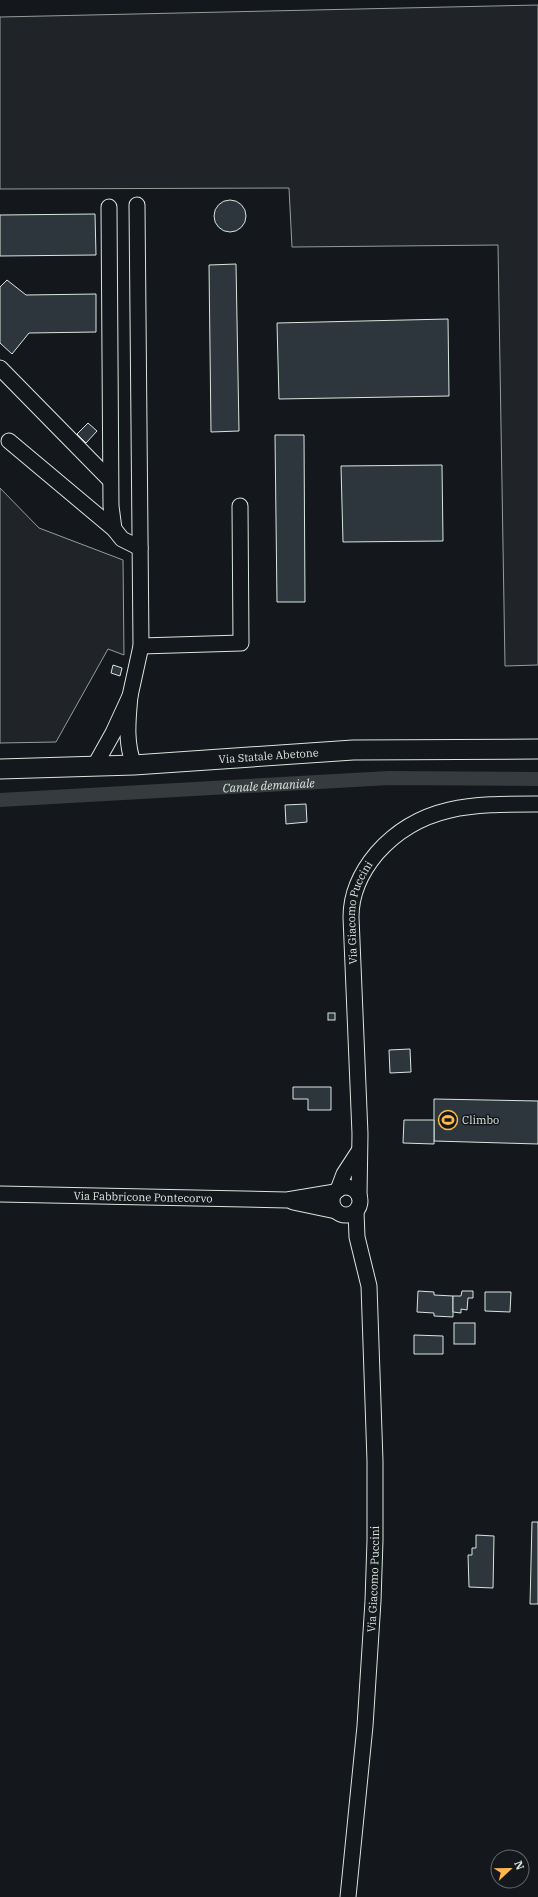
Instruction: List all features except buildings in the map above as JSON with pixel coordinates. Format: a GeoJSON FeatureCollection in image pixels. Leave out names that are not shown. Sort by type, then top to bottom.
{"type":"FeatureCollection","features":[{"type":"Feature","properties":{"kind":"main road","name":"Via Statale Abetone"},"geometry":{"type":"LineString","coordinates":[[0,769],[134,765],[353,750],[538,749]]}},
{"type":"Feature","properties":{"kind":"street"},"geometry":{"type":"LineString","coordinates":[[134,765],[129,752],[127,728],[130,696],[141,646],[137,204]]}},
{"type":"Feature","properties":{"kind":"street"},"geometry":{"type":"LineString","coordinates":[[109,207],[110,480],[114,529]]}},
{"type":"Feature","properties":{"kind":"street"},"geometry":{"type":"LineString","coordinates":[[0,368],[110,480]]}},
{"type":"Feature","properties":{"kind":"street"},"geometry":{"type":"LineString","coordinates":[[9,441],[114,529],[122,539],[140,548]]}},
{"type":"Feature","properties":{"kind":"street"},"geometry":{"type":"LineString","coordinates":[[141,646],[241,643],[240,506]]}},
{"type":"Feature","properties":{"kind":"street"},"geometry":{"type":"LineString","coordinates":[[94,767],[113,733],[130,696]]}},
{"type":"Feature","properties":{"kind":"street","name":"Via Giacomo Puccini"},"geometry":{"type":"LineString","coordinates":[[359,1196],[359,1150],[351,917],[353,895],[364,871],[373,858],[391,839],[410,825],[430,814],[465,807],[538,804]]}},
{"type":"Feature","properties":{"kind":"street"},"geometry":{"type":"LineString","coordinates":[[337,1191],[350,1188],[359,1196],[360,1204],[356,1212],[345,1215],[337,1212],[332,1199],[344,1174],[359,1150]]}},
{"type":"Feature","properties":{"kind":"street","name":"Via Fabbricone Pontecorvo"},"geometry":{"type":"LineString","coordinates":[[0,1194],[287,1200],[337,1191]]}},
{"type":"Feature","properties":{"kind":"street","name":"Via Fabbricone Pontecorvo"},"geometry":{"type":"LineString","coordinates":[[287,1200],[337,1212]]}},
{"type":"Feature","properties":{"kind":"street","name":"Via Giacomo Puccini"},"geometry":{"type":"LineString","coordinates":[[337,1212],[363,1261]]}},
{"type":"Feature","properties":{"kind":"street","name":"Via Giacomo Puccini"},"geometry":{"type":"LineString","coordinates":[[348,1897],[365,1718],[373,1601],[375,1540],[375,1461],[369,1286],[357,1237],[356,1212]]}},
{"type":"Feature","properties":{"kind":"shaded area"},"geometry":{"type":"Polygon","coordinates":[[[538,5],[538,665],[505,666],[498,245],[292,247],[289,188],[0,189],[0,17],[538,5]]]}},
{"type":"Feature","properties":{"kind":"shaded area"},"geometry":{"type":"Polygon","coordinates":[[[0,488],[39,528],[123,560],[124,655],[108,649],[56,742],[0,743],[0,488]]]}},
{"type":"Feature","properties":{"kind":"waterway","name":"Canale demaniale"},"geometry":{"type":"LineString","coordinates":[[0,800],[389,778],[538,779]]}},
{"type":"Feature","properties":{"kind":"place","name":"Climbo"},"geometry":{"type":"Point","coordinates":[448,1120]}}]}
